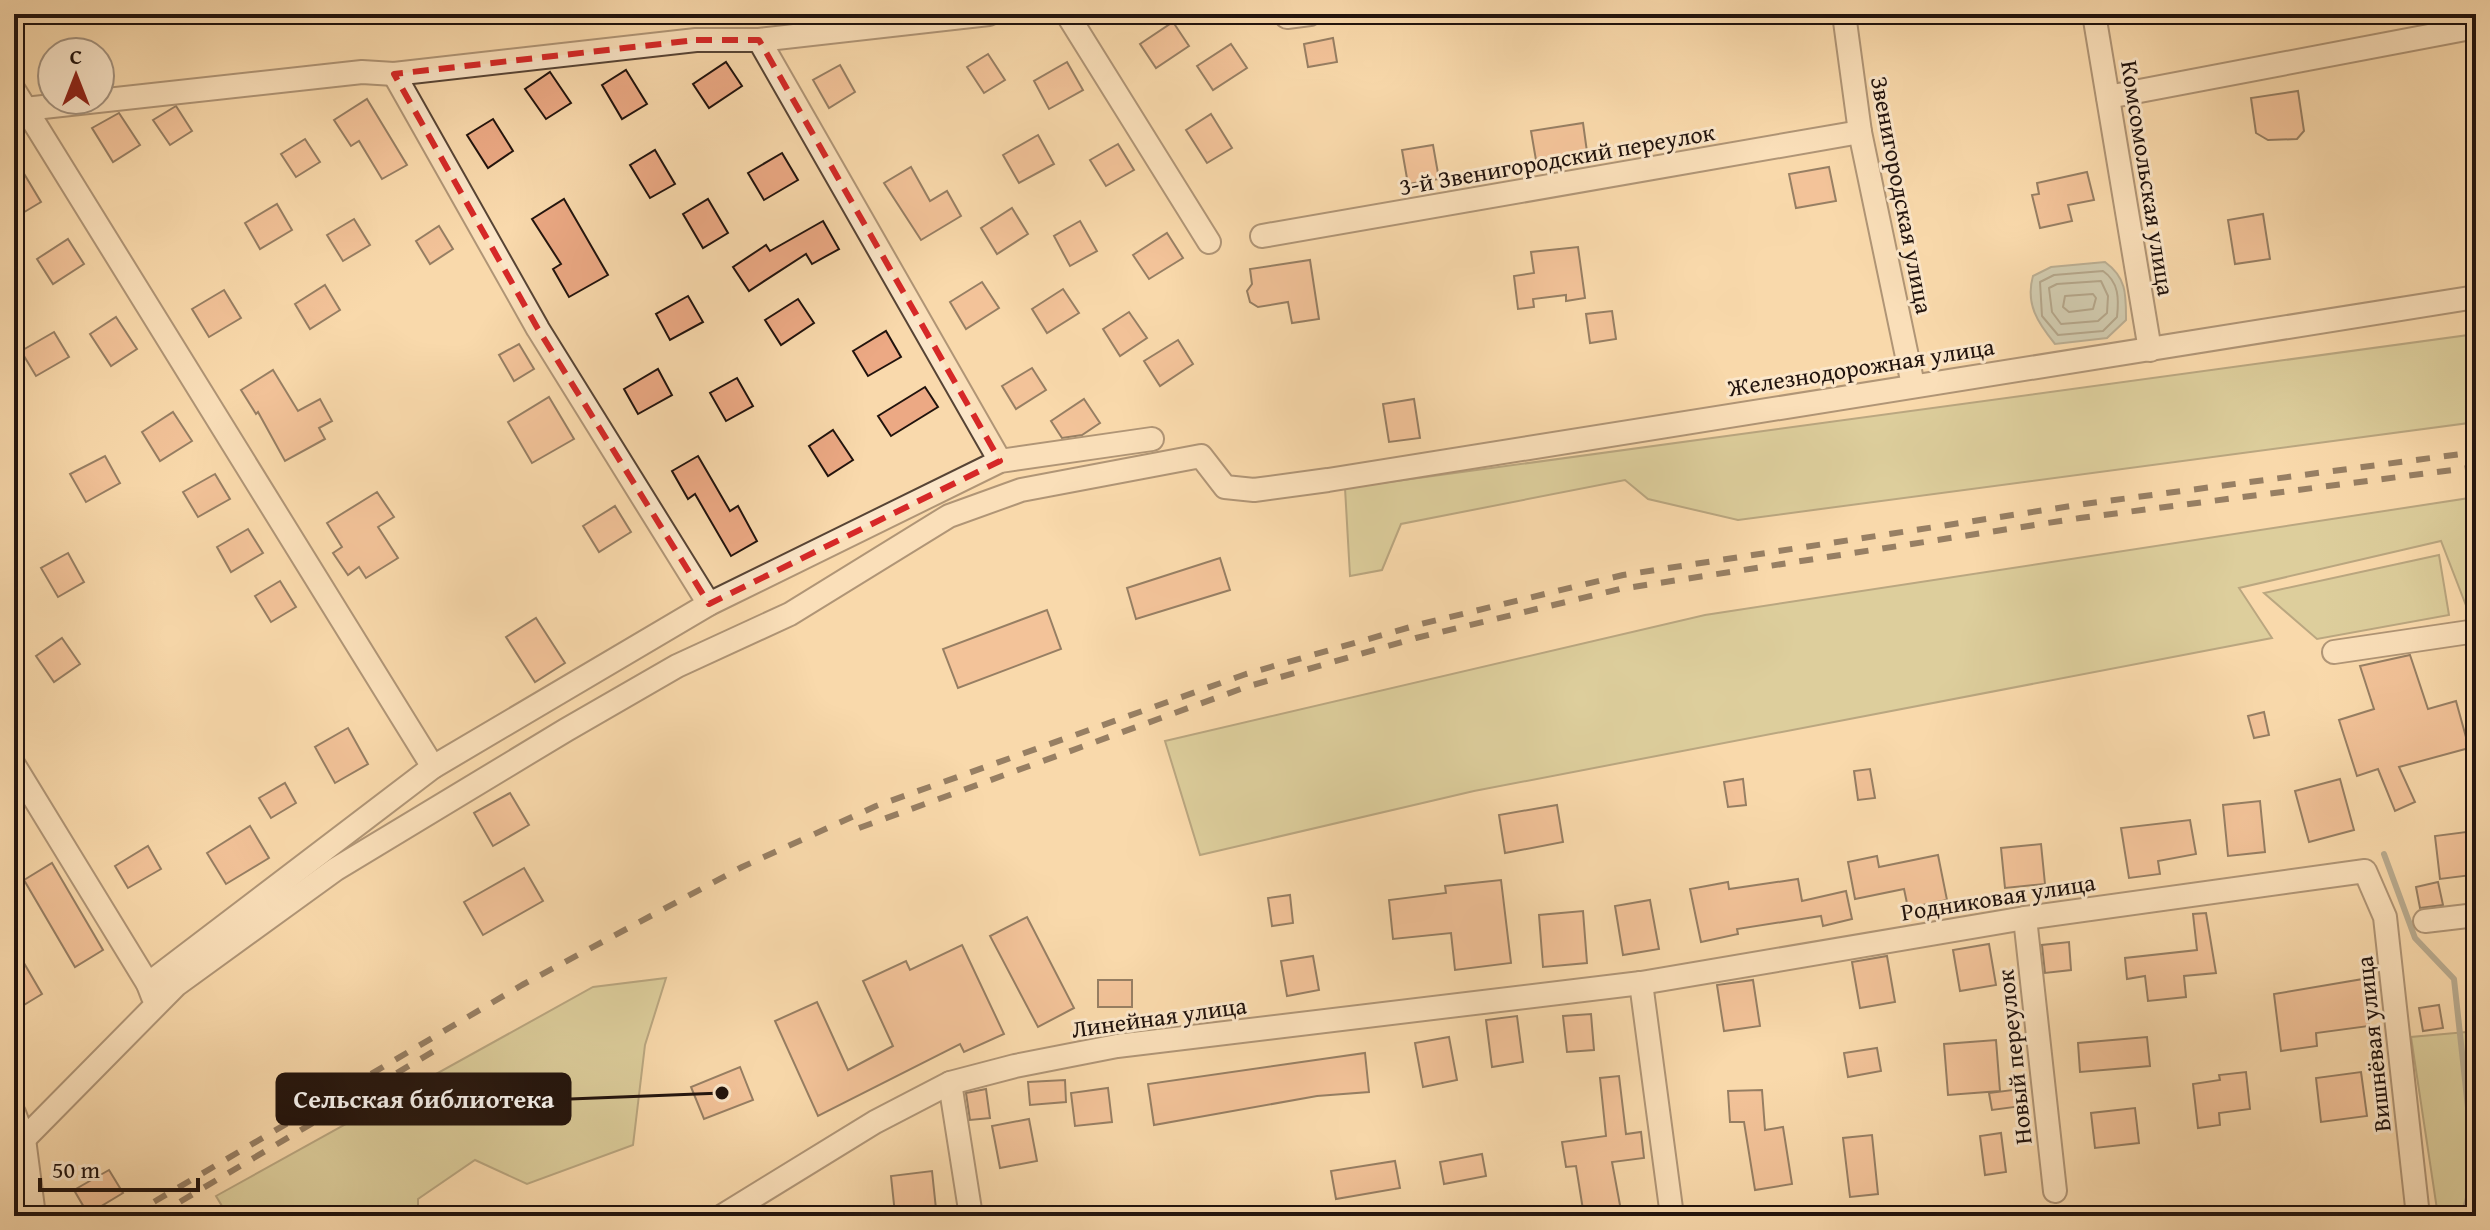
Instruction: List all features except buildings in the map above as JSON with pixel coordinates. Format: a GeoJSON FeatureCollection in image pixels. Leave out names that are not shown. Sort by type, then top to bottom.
{"type":"FeatureCollection","features":[{"type":"Feature","properties":{"kind":"street"},"geometry":{"type":"LineString","coordinates":[[433,767],[20,99],[362,72],[394,74],[696,40],[759,40],[989,14]]}},
{"type":"Feature","properties":{"kind":"street"},"geometry":{"type":"LineString","coordinates":[[1067,14],[1209,242]]}},
{"type":"Feature","properties":{"kind":"street"},"geometry":{"type":"LineString","coordinates":[[1287,17],[1310,14]]}},
{"type":"Feature","properties":{"kind":"street","name":"Звенигородская улица"},"geometry":{"type":"LineString","coordinates":[[1844,14],[1860,132],[1913,385]]}},
{"type":"Feature","properties":{"kind":"street","name":"Комсомольская улица"},"geometry":{"type":"LineString","coordinates":[[2094,14],[2150,350]]}},
{"type":"Feature","properties":{"kind":"street"},"geometry":{"type":"LineString","coordinates":[[2108,97],[2476,27]]}},
{"type":"Feature","properties":{"kind":"street"},"geometry":{"type":"LineString","coordinates":[[759,40],[1000,461]]}},
{"type":"Feature","properties":{"kind":"street"},"geometry":{"type":"LineString","coordinates":[[394,74],[538,329],[709,604]]}},
{"type":"Feature","properties":{"kind":"street","name":"3-й Звенигородский переулок"},"geometry":{"type":"LineString","coordinates":[[1262,236],[1860,132]]}},
{"type":"Feature","properties":{"kind":"street","name":"Железнодорожная улица"},"geometry":{"type":"LineString","coordinates":[[151,994],[336,869],[566,730],[677,666],[790,614],[949,516],[1021,490],[1201,456],[1225,487],[1254,490],[2476,297]]}},
{"type":"Feature","properties":{"kind":"street"},"geometry":{"type":"LineString","coordinates":[[24,1139],[151,994],[433,767],[709,604],[1000,461],[1152,439]]}},
{"type":"Feature","properties":{"kind":"street"},"geometry":{"type":"LineString","coordinates":[[2334,652],[2476,631]]}},
{"type":"Feature","properties":{"kind":"street"},"geometry":{"type":"LineString","coordinates":[[14,765],[151,994]]}},
{"type":"Feature","properties":{"kind":"street","name":"Родниковая улица"},"geometry":{"type":"LineString","coordinates":[[1641,983],[2025,918],[2365,871]]}},
{"type":"Feature","properties":{"kind":"street","name":"Вишнёвая улица"},"geometry":{"type":"LineString","coordinates":[[2365,871],[2385,917],[2418,1216]]}},
{"type":"Feature","properties":{"kind":"street"},"geometry":{"type":"LineString","coordinates":[[2425,921],[2476,915]]}},
{"type":"Feature","properties":{"kind":"street","name":"Новый переулок"},"geometry":{"type":"LineString","coordinates":[[2025,918],[2055,1191]]}},
{"type":"Feature","properties":{"kind":"street"},"geometry":{"type":"LineString","coordinates":[[1641,983],[1672,1216]]}},
{"type":"Feature","properties":{"kind":"street","name":"Линейная улица"},"geometry":{"type":"LineString","coordinates":[[722,1216],[875,1122],[950,1083],[1015,1066],[1117,1046],[1641,983]]}},
{"type":"Feature","properties":{"kind":"street"},"geometry":{"type":"LineString","coordinates":[[950,1083],[971,1216]]}},
{"type":"Feature","properties":{"kind":"street"},"geometry":{"type":"LineString","coordinates":[[14,1113],[24,1139],[34,1216]]}},
{"type":"Feature","properties":{"kind":"highlighted area"},"geometry":{"type":"Polygon","coordinates":[[[696,40],[759,40],[1000,461],[709,604],[538,329],[394,74],[696,40]]]}},
{"type":"Feature","properties":{"kind":"green space"},"geometry":{"type":"Polygon","coordinates":[[[2476,334],[2476,422],[1738,520],[1648,499],[1625,480],[1401,524],[1382,570],[1350,576],[1345,488],[2476,334]]]}},
{"type":"Feature","properties":{"kind":"green space"},"geometry":{"type":"Polygon","coordinates":[[[2476,497],[2476,607],[2467,608],[2441,541],[2239,588],[2272,638],[1474,791],[1200,855],[1165,741],[1705,615],[2476,497]]]}},
{"type":"Feature","properties":{"kind":"green space"},"geometry":{"type":"Polygon","coordinates":[[[2439,555],[2449,615],[2317,639],[2264,593],[2439,555]]]}},
{"type":"Feature","properties":{"kind":"green space"},"geometry":{"type":"Polygon","coordinates":[[[666,978],[645,1045],[633,1145],[527,1184],[475,1160],[418,1199],[418,1216],[228,1216],[216,1196],[593,987],[666,978]]]}},
{"type":"Feature","properties":{"kind":"green space"},"geometry":{"type":"Polygon","coordinates":[[[2466,1032],[2476,1108],[2476,1216],[2438,1216],[2411,1037],[2466,1032]]]}},
{"type":"Feature","properties":{"kind":"water"},"geometry":{"type":"Polygon","coordinates":[[[2105,262],[2121,281],[2126,320],[2107,338],[2055,344],[2043,328],[2032,304],[2033,276],[2051,267],[2105,262]]]}},
{"type":"Feature","properties":{"kind":"waterway"},"geometry":{"type":"LineString","coordinates":[[2384,854],[2415,938],[2454,979],[2475,1172],[2465,1209],[2469,1216]]}},
{"type":"Feature","properties":{"kind":"railway"},"geometry":{"type":"LineString","coordinates":[[130,1216],[522,985],[742,867],[876,806],[1246,674],[1421,624],[1623,575],[2084,504],[2476,452]]}},
{"type":"Feature","properties":{"kind":"railway"},"geometry":{"type":"LineString","coordinates":[[859,828],[1246,687],[1416,638],[1620,589],[2080,518],[2476,467]]}},
{"type":"Feature","properties":{"kind":"railway"},"geometry":{"type":"LineString","coordinates":[[156,1216],[434,1051]]}},
{"type":"Feature","properties":{"kind":"place","name":"Сельская библиотека"},"geometry":{"type":"Point","coordinates":[722,1093]}}]}
